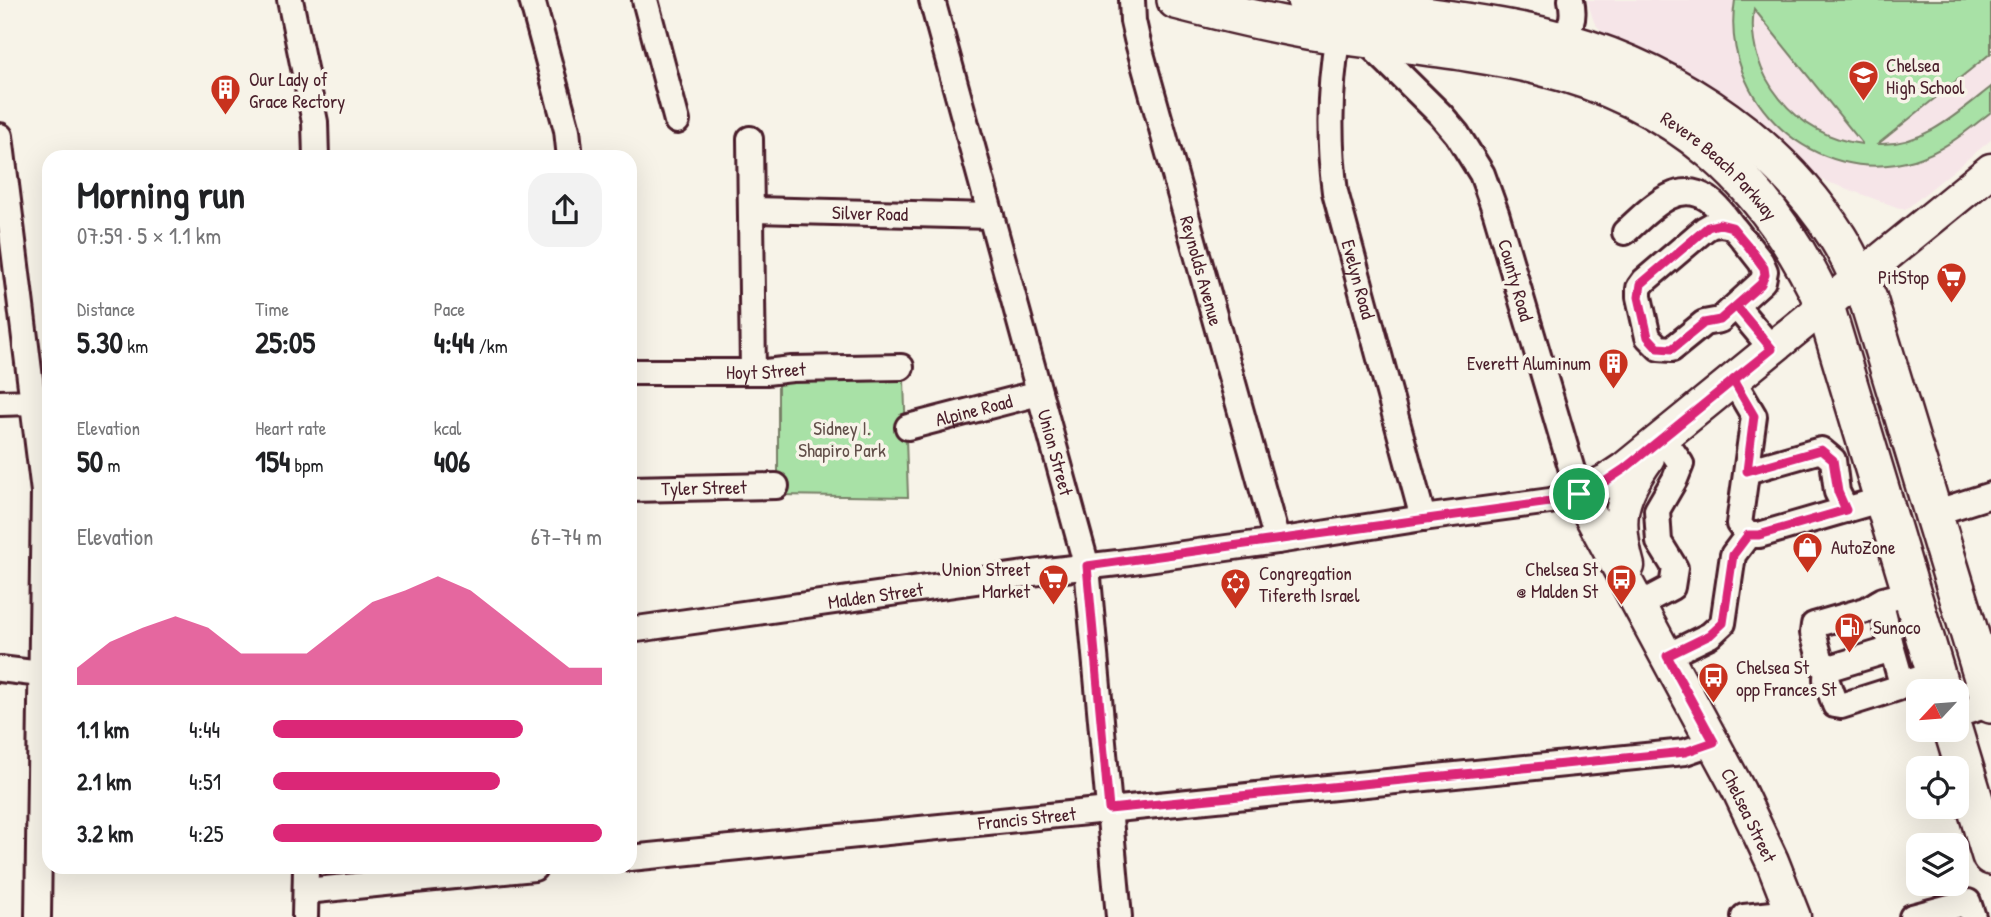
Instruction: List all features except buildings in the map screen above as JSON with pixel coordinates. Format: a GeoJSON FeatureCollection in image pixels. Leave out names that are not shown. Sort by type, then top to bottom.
{"type":"FeatureCollection","features":[{"type":"Feature","properties":{"kind":"highway","name":"Revere Beach Parkway"},"geometry":{"type":"LineString","coordinates":[[1176,0],[1255,19],[1351,37],[1481,54],[1588,79],[1632,98],[1670,120],[1709,148],[1751,189],[1778,223],[1806,267],[1825,306],[1883,499],[1895,598],[1925,679]]}},
{"type":"Feature","properties":{"kind":"highway","name":"Revere Beach Parkway"},"geometry":{"type":"LineString","coordinates":[[1316,1],[1494,27],[1601,53],[1647,73],[1703,105],[1782,167],[1839,239],[1872,311],[1991,704]]}},
{"type":"Feature","properties":{"kind":"highway"},"geometry":{"type":"LineString","coordinates":[[1957,742],[1991,856]]}},
{"type":"Feature","properties":{"kind":"main road"},"geometry":{"type":"LineString","coordinates":[[1579,494],[1615,476],[1991,170]]}},
{"type":"Feature","properties":{"kind":"main road"},"geometry":{"type":"LineString","coordinates":[[1640,604],[1622,541],[1622,513],[1631,484],[1663,438]]}},
{"type":"Feature","properties":{"kind":"main road","name":"Chelsea Street"},"geometry":{"type":"LineString","coordinates":[[1579,494],[1714,742],[1756,827],[1793,912]]}},
{"type":"Feature","properties":{"kind":"street"},"geometry":{"type":"LineString","coordinates":[[290,0],[315,122],[316,150]]}},
{"type":"Feature","properties":{"kind":"street"},"geometry":{"type":"LineString","coordinates":[[533,0],[569,147]]}},
{"type":"Feature","properties":{"kind":"street"},"geometry":{"type":"LineString","coordinates":[[645,0],[677,121]]}},
{"type":"Feature","properties":{"kind":"street","name":"Union Street"},"geometry":{"type":"LineString","coordinates":[[932,0],[1087,566],[1119,917]]}},
{"type":"Feature","properties":{"kind":"street","name":"Reynolds Avenue"},"geometry":{"type":"LineString","coordinates":[[1132,0],[1137,39],[1277,541]]}},
{"type":"Feature","properties":{"kind":"street"},"geometry":{"type":"LineString","coordinates":[[1556,40],[1567,32],[1573,22],[1571,0]]}},
{"type":"Feature","properties":{"kind":"street","name":"County Road"},"geometry":{"type":"LineString","coordinates":[[1351,37],[1441,115],[1476,164],[1496,213],[1579,494]]}},
{"type":"Feature","properties":{"kind":"street","name":"Evelyn Road"},"geometry":{"type":"LineString","coordinates":[[1351,37],[1333,72],[1330,123],[1335,192],[1423,518]]}},
{"type":"Feature","properties":{"kind":"street"},"geometry":{"type":"LineString","coordinates":[[1412,88],[1425,46]]}},
{"type":"Feature","properties":{"kind":"street"},"geometry":{"type":"LineString","coordinates":[[0,136],[42,476]]}},
{"type":"Feature","properties":{"kind":"street"},"geometry":{"type":"LineString","coordinates":[[750,139],[753,372]]}},
{"type":"Feature","properties":{"kind":"street"},"geometry":{"type":"LineString","coordinates":[[1625,232],[1662,199],[1683,192],[1693,193],[1707,198],[1743,239],[1763,265],[1765,275],[1761,284],[1720,320],[1704,323],[1672,349],[1658,348],[1648,337],[1639,292],[1644,281],[1708,227],[1724,224],[1732,227],[1743,239]]}},
{"type":"Feature","properties":{"kind":"street","name":"Silver Road"},"geometry":{"type":"LineString","coordinates":[[751,210],[991,216]]}},
{"type":"Feature","properties":{"kind":"street"},"geometry":{"type":"LineString","coordinates":[[1743,239],[1778,223]]}},
{"type":"Feature","properties":{"kind":"street"},"geometry":{"type":"LineString","coordinates":[[1736,306],[1772,349]]}},
{"type":"Feature","properties":{"kind":"street","name":"Hoyt Street"},"geometry":{"type":"LineString","coordinates":[[637,372],[753,372],[901,367]]}},
{"type":"Feature","properties":{"kind":"street"},"geometry":{"type":"LineString","coordinates":[[1733,380],[1754,416],[1739,524],[1748,535]]}},
{"type":"Feature","properties":{"kind":"street","name":"Alpine Road"},"geometry":{"type":"LineString","coordinates":[[908,427],[1039,393]]}},
{"type":"Feature","properties":{"kind":"street"},"geometry":{"type":"LineString","coordinates":[[0,403],[33,402]]}},
{"type":"Feature","properties":{"kind":"street"},"geometry":{"type":"LineString","coordinates":[[1640,604],[1672,587],[1675,568],[1659,541],[1657,510],[1681,464],[1663,438]]}},
{"type":"Feature","properties":{"kind":"street"},"geometry":{"type":"LineString","coordinates":[[1747,471],[1821,450],[1833,460],[1838,492],[1846,510]]}},
{"type":"Feature","properties":{"kind":"street","name":"Tyler Street"},"geometry":{"type":"LineString","coordinates":[[637,489],[776,486]]}},
{"type":"Feature","properties":{"kind":"street","name":"Malden Street"},"geometry":{"type":"LineString","coordinates":[[637,629],[1550,502],[1579,494]]}},
{"type":"Feature","properties":{"kind":"street"},"geometry":{"type":"LineString","coordinates":[[1934,513],[1991,495]]}},
{"type":"Feature","properties":{"kind":"street"},"geometry":{"type":"LineString","coordinates":[[1748,535],[1759,535],[1883,499]]}},
{"type":"Feature","properties":{"kind":"street"},"geometry":{"type":"LineString","coordinates":[[1667,656],[1710,635],[1723,623],[1733,555],[1748,535]]}},
{"type":"Feature","properties":{"kind":"street"},"geometry":{"type":"LineString","coordinates":[[1892,649],[1833,667],[1828,666],[1822,664],[1813,633],[1814,625],[1866,610],[1895,598]]}},
{"type":"Feature","properties":{"kind":"street"},"geometry":{"type":"LineString","coordinates":[[1895,598],[1882,608],[1892,649],[1922,679]]}},
{"type":"Feature","properties":{"kind":"street"},"geometry":{"type":"LineString","coordinates":[[1828,666],[1826,679],[1835,705],[1841,706],[1906,687]]}},
{"type":"Feature","properties":{"kind":"street"},"geometry":{"type":"LineString","coordinates":[[0,669],[42,674]]}},
{"type":"Feature","properties":{"kind":"street"},"geometry":{"type":"LineString","coordinates":[[1969,711],[1991,704]]}},
{"type":"Feature","properties":{"kind":"street","name":"Francis Street"},"geometry":{"type":"LineString","coordinates":[[637,857],[1685,752],[1714,742]]}},
{"type":"Feature","properties":{"kind":"street"},"geometry":{"type":"LineString","coordinates":[[38,917],[42,778]]}},
{"type":"Feature","properties":{"kind":"street"},"geometry":{"type":"LineString","coordinates":[[305,917],[306,880],[420,874]]}},
{"type":"Feature","properties":{"kind":"street"},"geometry":{"type":"LineString","coordinates":[[1912,917],[1968,902],[1973,917]]}},
{"type":"Feature","properties":{"kind":"street"},"geometry":{"type":"LineString","coordinates":[[1744,917],[1793,912]]}},
{"type":"Feature","properties":{"kind":"shaded area","name":"Chelsea High School"},"geometry":{"type":"Polygon","coordinates":[[[1587,0],[1991,0],[1991,140],[1905,210],[1817,178],[1785,142],[1727,97],[1680,68],[1602,32],[1594,22],[1587,0]]]}},
{"type":"Feature","properties":{"kind":"green space"},"geometry":{"type":"Polygon","coordinates":[[[1735,0],[1991,0],[1991,53],[1878,144],[1910,140],[1925,134],[1953,117],[1991,87],[1991,112],[1945,146],[1914,160],[1877,166],[1842,161],[1810,149],[1781,129],[1759,103],[1742,72],[1734,37],[1735,0]],[[1754,9],[1753,33],[1758,57],[1767,79],[1780,99],[1797,116],[1816,129],[1838,139],[1862,143],[1754,9]]]}},
{"type":"Feature","properties":{"kind":"green space","name":"Sidney I. Shapiro Park"},"geometry":{"type":"Polygon","coordinates":[[[904,380],[908,497],[778,495],[778,382],[904,380]]]}},
{"type":"Feature","properties":{"kind":"place","name":"Chelsea High School"},"geometry":{"type":"Point","coordinates":[1863,103]}},
{"type":"Feature","properties":{"kind":"place","name":"Our Lady of Grace Rectory"},"geometry":{"type":"Point","coordinates":[226,117]}},
{"type":"Feature","properties":{"kind":"place","name":"PitStop"},"geometry":{"type":"Point","coordinates":[1952,304]}},
{"type":"Feature","properties":{"kind":"place","name":"Everett Aluminum"},"geometry":{"type":"Point","coordinates":[1614,390]}},
{"type":"Feature","properties":{"kind":"place","name":"AutoZone"},"geometry":{"type":"Point","coordinates":[1808,574]}},
{"type":"Feature","properties":{"kind":"place","name":"Union Street Market"},"geometry":{"type":"Point","coordinates":[1053,607]}},
{"type":"Feature","properties":{"kind":"place","name":"Chelsea St @ Malden St"},"geometry":{"type":"Point","coordinates":[1621,607]}},
{"type":"Feature","properties":{"kind":"place","name":"Congregation Tifereth Israel"},"geometry":{"type":"Point","coordinates":[1236,611]}},
{"type":"Feature","properties":{"kind":"place","name":"Sunoco"},"geometry":{"type":"Point","coordinates":[1850,654]}},
{"type":"Feature","properties":{"kind":"place","name":"Chelsea St opp Frances St"},"geometry":{"type":"Point","coordinates":[1713,705]}},
{"type":"Feature","properties":{"kind":"route"},"geometry":{"type":"LineString","coordinates":[[1579,494],[1550,502],[1087,566],[1109,809],[1685,752],[1714,742],[1667,656],[1710,635],[1723,623],[1733,555],[1748,535],[1759,535],[1846,510],[1838,492],[1833,460],[1821,450],[1747,471],[1754,416],[1733,380],[1772,349],[1736,306],[1761,284],[1765,271],[1761,262],[1732,227],[1724,224],[1708,227],[1641,284],[1639,297],[1648,337],[1658,348],[1672,349],[1704,323],[1720,320],[1736,306],[1758,332],[1772,349],[1624,469],[1579,494]]}}]}
